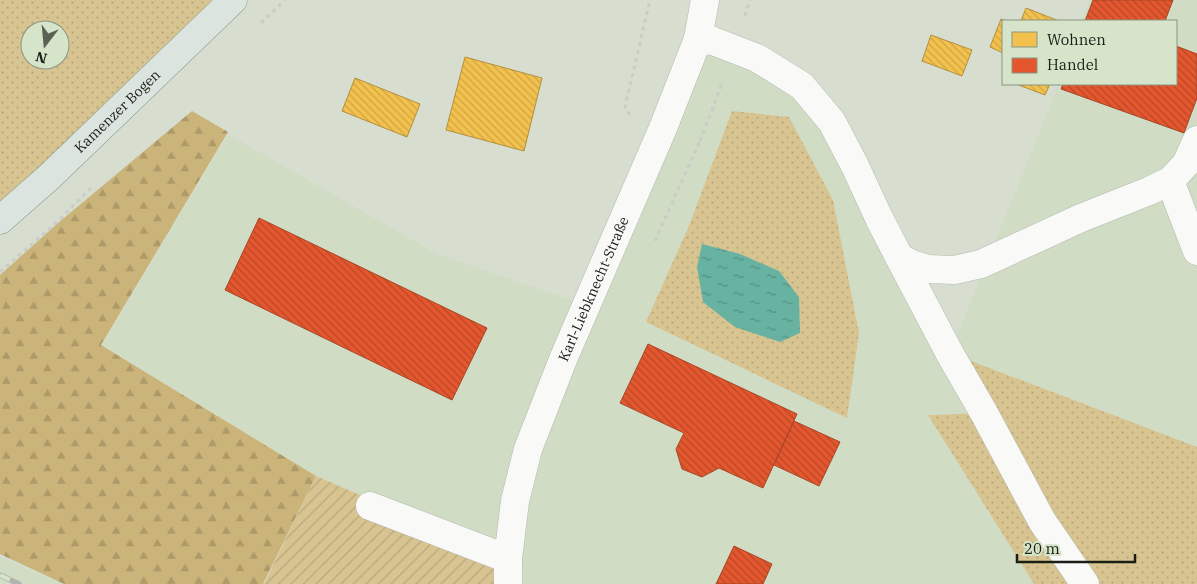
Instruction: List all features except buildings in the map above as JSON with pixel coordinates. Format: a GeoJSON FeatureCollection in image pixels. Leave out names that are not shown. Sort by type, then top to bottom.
{"type":"FeatureCollection","features":[{"type":"Feature","properties":{"kind":"main road","name":"Kamenzer Bogen"},"geometry":{"type":"LineString","coordinates":[[0,220],[48,178],[233,0]]}},
{"type":"Feature","properties":{"kind":"street","name":"Karl-Liebknecht-Straße"},"geometry":{"type":"LineString","coordinates":[[508,571],[515,501],[528,449],[564,357],[663,128],[698,39],[705,0]]}},
{"type":"Feature","properties":{"kind":"street"},"geometry":{"type":"LineString","coordinates":[[698,39],[713,41],[757,58],[802,86],[832,122],[856,166],[879,218],[950,354],[1042,521],[1085,584]]}},
{"type":"Feature","properties":{"kind":"street"},"geometry":{"type":"LineString","coordinates":[[899,257],[928,269],[954,270],[981,264],[1081,218],[1170,181],[1186,164],[1197,140]]}},
{"type":"Feature","properties":{"kind":"street"},"geometry":{"type":"LineString","coordinates":[[1170,181],[1197,250]]}},
{"type":"Feature","properties":{"kind":"street"},"geometry":{"type":"LineString","coordinates":[[370,506],[508,571]]}},
{"type":"Feature","properties":{"kind":"path"},"geometry":{"type":"LineString","coordinates":[[650,0],[625,107],[632,118],[663,128]]}},
{"type":"Feature","properties":{"kind":"path"},"geometry":{"type":"LineString","coordinates":[[652,246],[700,141]]}},
{"type":"Feature","properties":{"kind":"shaded area"},"geometry":{"type":"Polygon","coordinates":[[[0,0],[229,0],[0,220],[0,0]]]}},
{"type":"Feature","properties":{"kind":"shaded area"},"geometry":{"type":"Polygon","coordinates":[[[1090,0],[1197,0],[1197,447],[950,353],[1058,85],[1177,85],[1177,20],[1082,20],[1090,0]]]}},
{"type":"Feature","properties":{"kind":"shaded area"},"geometry":{"type":"Polygon","coordinates":[[[698,40],[802,86],[984,413],[926,415],[928,415],[1034,584],[508,584],[508,558],[316,476],[102,345],[228,134],[437,254],[586,305],[698,40]],[[833,200],[689,226],[646,322],[846,417],[859,333],[833,200]]]}},
{"type":"Feature","properties":{"kind":"shaded area"},"geometry":{"type":"Polygon","coordinates":[[[732,111],[789,117],[833,200],[859,333],[847,418],[646,322],[689,226],[732,111]]]}},
{"type":"Feature","properties":{"kind":"shaded area"},"geometry":{"type":"Polygon","coordinates":[[[950,353],[1197,447],[1197,584],[1034,584],[928,415],[984,413],[950,353]]]}},
{"type":"Feature","properties":{"kind":"shaded area"},"geometry":{"type":"Polygon","coordinates":[[[316,476],[508,559],[508,584],[264,584],[316,476]]]}},
{"type":"Feature","properties":{"kind":"shaded area"},"geometry":{"type":"Polygon","coordinates":[[[0,556],[61,584],[0,584],[0,556]]]}},
{"type":"Feature","properties":{"kind":"green space"},"geometry":{"type":"Polygon","coordinates":[[[192,111],[228,132],[101,345],[316,476],[263,584],[64,584],[0,554],[0,275],[58,223],[192,111]]]}},
{"type":"Feature","properties":{"kind":"water"},"geometry":{"type":"Polygon","coordinates":[[[702,244],[740,254],[779,271],[799,297],[800,333],[780,342],[735,327],[703,302],[697,267],[702,244]]]}},
{"type":"Feature","properties":{"kind":"railway"},"geometry":{"type":"LineString","coordinates":[[0,575],[19,584]]}}]}
